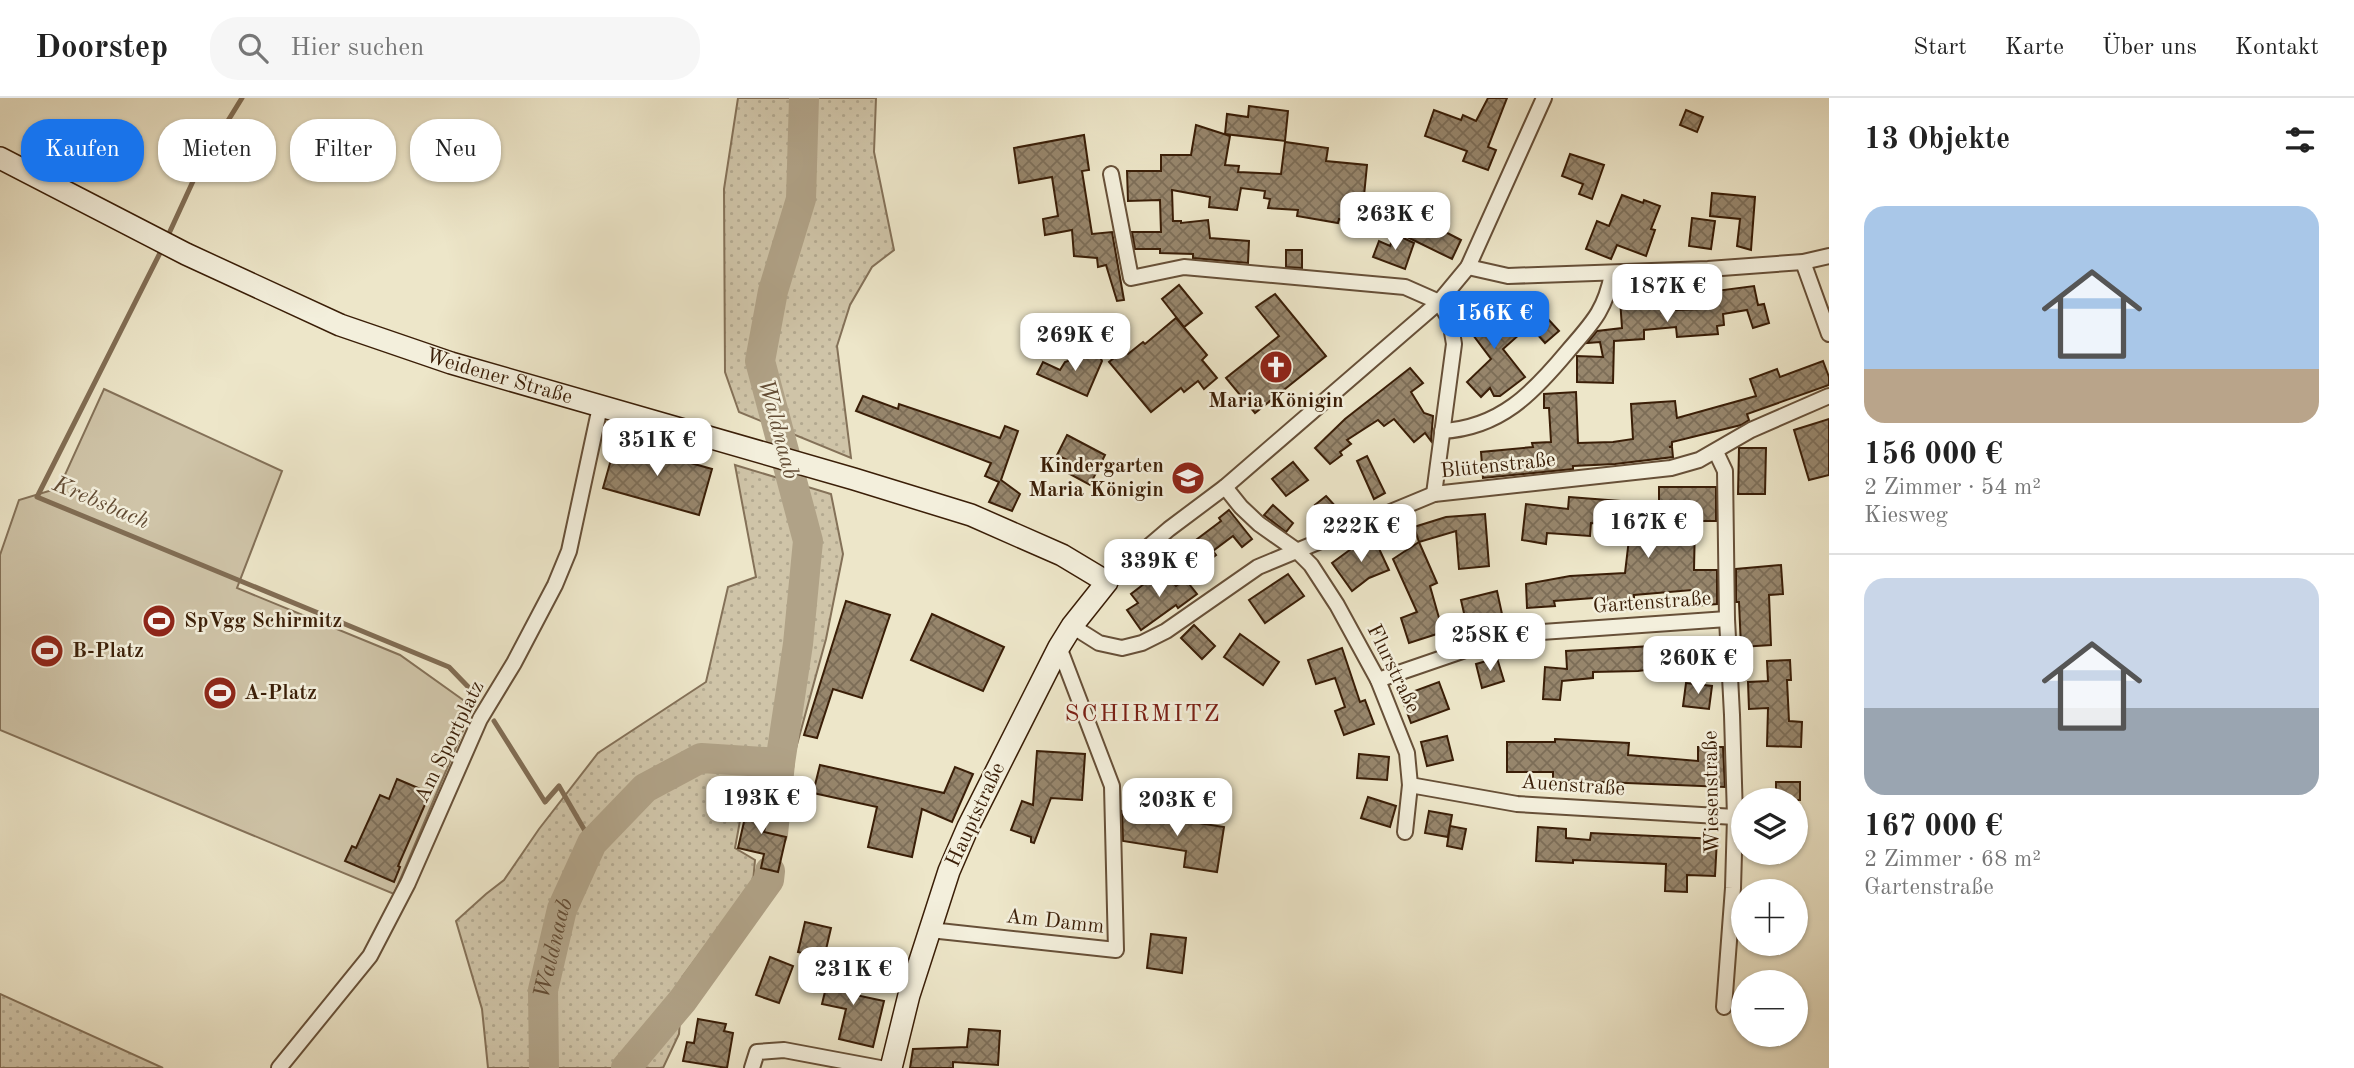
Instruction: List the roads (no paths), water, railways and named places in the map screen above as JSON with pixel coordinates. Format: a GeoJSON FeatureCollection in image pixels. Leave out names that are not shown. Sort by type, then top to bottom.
{"type":"FeatureCollection","features":[{"type":"Feature","properties":{"kind":"street"},"geometry":{"type":"LineString","coordinates":[[1107,582],[1169,529],[1225,487],[1439,302],[1468,267],[1544,98]]}},
{"type":"Feature","properties":{"kind":"street","name":"Weidener Straße"},"geometry":{"type":"LineString","coordinates":[[0,158],[186,254],[340,325],[451,363],[854,479],[971,516],[1021,535],[1073,561],[1107,582]]}},
{"type":"Feature","properties":{"kind":"street"},"geometry":{"type":"LineString","coordinates":[[1111,174],[1131,278],[1184,267],[1405,287],[1439,302],[1450,320],[1454,344],[1434,494]]}},
{"type":"Feature","properties":{"kind":"street"},"geometry":{"type":"LineString","coordinates":[[1468,267],[1508,276],[1612,274],[1803,262],[1829,256]]}},
{"type":"Feature","properties":{"kind":"street"},"geometry":{"type":"LineString","coordinates":[[1803,262],[1829,334]]}},
{"type":"Feature","properties":{"kind":"street"},"geometry":{"type":"LineString","coordinates":[[1442,431],[1465,429],[1516,405],[1536,388],[1600,314],[1608,295],[1612,274]]}},
{"type":"Feature","properties":{"kind":"street","name":"Blütenstraße"},"geometry":{"type":"LineString","coordinates":[[1072,625],[1099,643],[1122,649],[1142,643],[1166,631],[1258,567],[1434,494],[1671,468],[1699,460],[1751,430],[1829,396]]}},
{"type":"Feature","properties":{"kind":"street","name":"Am Sportplatz"},"geometry":{"type":"LineString","coordinates":[[279,1068],[370,956],[408,883],[480,719],[514,663],[555,585],[569,551],[600,407]]}},
{"type":"Feature","properties":{"kind":"street","name":"Wiesenstraße"},"geometry":{"type":"LineString","coordinates":[[1716,452],[1725,471],[1727,619],[1734,788]]}},
{"type":"Feature","properties":{"kind":"street","name":"Flurstraße"},"geometry":{"type":"LineString","coordinates":[[1225,487],[1259,524],[1296,550],[1311,565],[1337,605],[1378,680],[1407,753],[1410,785],[1405,832]]}},
{"type":"Feature","properties":{"kind":"street","name":"Hauptstraße"},"geometry":{"type":"LineString","coordinates":[[891,1068],[909,995],[949,871],[968,827],[1059,647],[1072,625],[1107,582]]}},
{"type":"Feature","properties":{"kind":"street","name":"Gartenstraße"},"geometry":{"type":"LineString","coordinates":[[1378,680],[1512,634],[1727,619]]}},
{"type":"Feature","properties":{"kind":"street","name":"Am Damm"},"geometry":{"type":"LineString","coordinates":[[930,930],[1115,950],[1112,786],[1059,647]]}},
{"type":"Feature","properties":{"kind":"street","name":"Auenstraße"},"geometry":{"type":"LineString","coordinates":[[1410,785],[1517,804],[1731,817]]}},
{"type":"Feature","properties":{"kind":"street","name":"Wiesenstraße"},"geometry":{"type":"LineString","coordinates":[[1724,1007],[1734,865]]}},
{"type":"Feature","properties":{"kind":"street"},"geometry":{"type":"LineString","coordinates":[[752,1068],[757,1052],[784,1050],[880,1068]]}},
{"type":"Feature","properties":{"kind":"waterway","name":"Krebsbach"},"geometry":{"type":"LineString","coordinates":[[166,240],[200,166],[242,98]]}},
{"type":"Feature","properties":{"kind":"waterway","name":"Waldnaab"},"geometry":{"type":"LineString","coordinates":[[773,834],[780,763],[798,644],[808,541],[760,361],[773,291],[801,199],[804,98]]}},
{"type":"Feature","properties":{"kind":"waterway","name":"Krebsbach"},"geometry":{"type":"LineString","coordinates":[[162,249],[37,497],[449,667],[477,696]]}},
{"type":"Feature","properties":{"kind":"waterway","name":"Krebsbach"},"geometry":{"type":"LineString","coordinates":[[494,721],[545,802],[559,786],[592,843]]}},
{"type":"Feature","properties":{"kind":"waterway","name":"Waldnaab"},"geometry":{"type":"LineString","coordinates":[[544,1068],[543,990],[562,909],[592,843],[645,788],[701,758],[780,763]]}},
{"type":"Feature","properties":{"kind":"waterway","name":"Waldnaab"},"geometry":{"type":"LineString","coordinates":[[626,1068],[683,1000],[769,880],[770,871]]}},
{"type":"Feature","properties":{"kind":"place","name":"Maria Königin"},"geometry":{"type":"Point","coordinates":[1276,367]}},
{"type":"Feature","properties":{"kind":"place","name":"Kindergarten Maria Königin"},"geometry":{"type":"Point","coordinates":[1188,478]}},
{"type":"Feature","properties":{"kind":"place","name":"SpVgg Schirmitz"},"geometry":{"type":"Point","coordinates":[159,621]}},
{"type":"Feature","properties":{"kind":"place","name":"B-Platz"},"geometry":{"type":"Point","coordinates":[47,651]}},
{"type":"Feature","properties":{"kind":"place","name":"A-Platz"},"geometry":{"type":"Point","coordinates":[220,693]}},
{"type":"Feature","properties":{"kind":"district","name":"SCHIRMITZ"},"geometry":{"type":"Point","coordinates":[1143,715]}}]}
